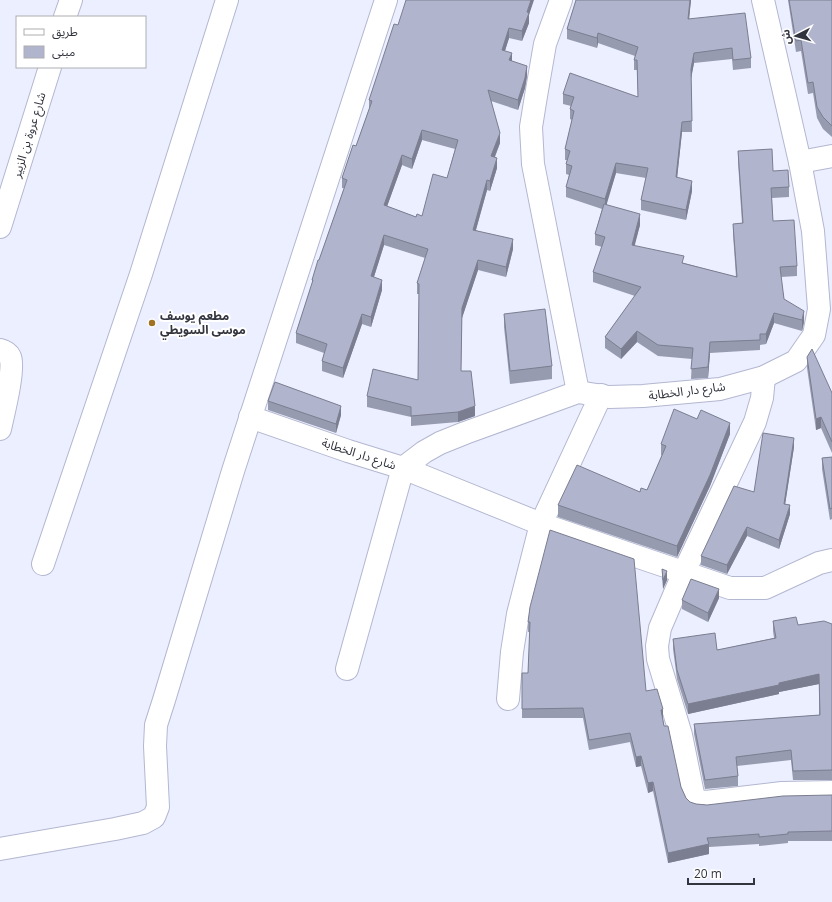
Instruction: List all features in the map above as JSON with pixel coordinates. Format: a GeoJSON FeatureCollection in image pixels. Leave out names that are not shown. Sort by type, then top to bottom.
{"type":"FeatureCollection","features":[{"type":"Feature","properties":{"kind":"street"},"geometry":{"type":"LineString","coordinates":[[66,16],[71,0]]}},
{"type":"Feature","properties":{"kind":"street"},"geometry":{"type":"LineString","coordinates":[[43,564],[141,274],[227,0]]}},
{"type":"Feature","properties":{"kind":"street"},"geometry":{"type":"LineString","coordinates":[[0,849],[115,829],[143,823],[154,817],[158,807],[155,746],[156,725],[250,417],[386,0]]}},
{"type":"Feature","properties":{"kind":"street"},"geometry":{"type":"LineString","coordinates":[[561,0],[545,44],[536,96],[532,127],[532,142],[533,164],[578,392]]}},
{"type":"Feature","properties":{"kind":"street","name":"شارع دار الخطابة"},"geometry":{"type":"LineString","coordinates":[[250,417],[348,451],[403,468],[424,452],[440,443],[578,392],[610,397],[643,396],[720,389],[764,377],[796,361],[823,334],[819,309],[813,231],[800,162],[763,0]]}},
{"type":"Feature","properties":{"kind":"street","name":"شارع عروة بن الزبير"},"geometry":{"type":"LineString","coordinates":[[0,227],[50,68]]}},
{"type":"Feature","properties":{"kind":"street"},"geometry":{"type":"LineString","coordinates":[[800,162],[832,156]]}},
{"type":"Feature","properties":{"kind":"street"},"geometry":{"type":"LineString","coordinates":[[0,350],[5,352],[10,357],[11,368],[0,429]]}},
{"type":"Feature","properties":{"kind":"street"},"geometry":{"type":"LineString","coordinates":[[764,377],[762,398],[755,422],[684,572],[660,628],[656,646],[658,659],[681,736],[693,794],[697,801],[706,802],[782,793],[832,792]]}},
{"type":"Feature","properties":{"kind":"street"},"geometry":{"type":"LineString","coordinates":[[508,699],[512,652],[518,614],[541,524],[601,395]]}},
{"type":"Feature","properties":{"kind":"street"},"geometry":{"type":"LineString","coordinates":[[347,669],[403,468],[541,524],[730,588],[765,588],[819,563],[832,560]]}},
{"type":"Feature","properties":{"kind":"building"},"geometry":{"type":"Polygon","coordinates":[[[406,0],[531,0],[527,12],[529,13],[522,31],[509,28],[502,50],[512,53],[509,60],[527,66],[518,100],[488,90],[500,133],[491,156],[497,158],[490,181],[487,180],[473,230],[513,239],[506,267],[478,260],[462,308],[461,371],[471,371],[475,406],[458,412],[411,416],[411,407],[367,396],[373,369],[418,380],[419,284],[417,283],[428,249],[384,235],[371,276],[382,280],[371,317],[362,314],[343,368],[322,361],[327,344],[296,333],[318,260],[347,180],[342,178],[353,145],[356,146],[372,101],[369,100],[394,24],[398,25],[406,0]],[[422,130],[412,159],[402,155],[384,205],[416,217],[417,214],[422,216],[433,174],[447,178],[458,140],[422,130]]]}},
{"type":"Feature","properties":{"kind":"building"},"geometry":{"type":"Polygon","coordinates":[[[576,0],[690,0],[688,19],[745,13],[751,58],[733,60],[732,48],[694,53],[691,69],[692,121],[682,122],[676,177],[692,181],[686,210],[641,200],[648,168],[616,163],[605,199],[566,187],[572,166],[566,164],[570,151],[565,149],[574,111],[570,109],[574,97],[563,94],[570,73],[638,97],[637,60],[634,60],[638,47],[598,33],[597,38],[567,29],[576,0]]]}},
{"type":"Feature","properties":{"kind":"building"},"geometry":{"type":"Polygon","coordinates":[[[789,0],[832,0],[832,126],[823,117],[817,107],[813,82],[808,83],[801,40],[796,41],[789,0]]]}},
{"type":"Feature","properties":{"kind":"building"},"geometry":{"type":"Polygon","coordinates":[[[772,149],[773,171],[788,170],[789,187],[771,188],[773,221],[794,220],[797,266],[780,267],[784,299],[804,311],[802,320],[774,313],[766,334],[760,334],[760,340],[710,342],[708,367],[691,369],[693,348],[658,345],[637,331],[621,349],[605,337],[641,287],[593,272],[605,237],[595,234],[604,204],[640,214],[632,245],[684,256],[682,263],[737,277],[733,224],[743,223],[738,151],[772,149]]]}},
{"type":"Feature","properties":{"kind":"building"},"geometry":{"type":"Polygon","coordinates":[[[545,309],[552,366],[510,371],[504,314],[545,309]]]}},
{"type":"Feature","properties":{"kind":"building"},"geometry":{"type":"Polygon","coordinates":[[[812,349],[832,393],[832,442],[821,417],[816,419],[807,357],[812,349]]]}},
{"type":"Feature","properties":{"kind":"building"},"geometry":{"type":"Polygon","coordinates":[[[275,382],[341,406],[336,424],[268,401],[275,382]]]}},
{"type":"Feature","properties":{"kind":"building"},"geometry":{"type":"Polygon","coordinates":[[[674,409],[697,419],[701,410],[730,423],[710,475],[677,546],[558,505],[577,465],[640,492],[641,488],[647,490],[666,446],[661,444],[674,409]]]}},
{"type":"Feature","properties":{"kind":"building"},"geometry":{"type":"Polygon","coordinates":[[[763,433],[794,438],[784,504],[790,505],[779,540],[747,527],[727,565],[701,556],[734,486],[754,492],[763,433]]]}},
{"type":"Feature","properties":{"kind":"building"},"geometry":{"type":"Polygon","coordinates":[[[832,457],[832,508],[830,509],[822,458],[832,457]]]}},
{"type":"Feature","properties":{"kind":"building"},"geometry":{"type":"Polygon","coordinates":[[[550,530],[634,559],[646,691],[657,689],[663,709],[661,710],[664,726],[668,726],[681,787],[686,798],[690,802],[696,804],[707,805],[783,796],[832,795],[832,831],[788,832],[788,834],[759,837],[759,834],[707,838],[709,844],[668,853],[653,782],[648,783],[641,756],[636,757],[630,733],[589,740],[583,708],[522,709],[522,673],[528,673],[530,622],[528,622],[530,607],[550,530]]]}},
{"type":"Feature","properties":{"kind":"building"},"geometry":{"type":"Polygon","coordinates":[[[662,569],[667,571],[663,580],[662,569]]]}},
{"type":"Feature","properties":{"kind":"building"},"geometry":{"type":"Polygon","coordinates":[[[691,579],[719,589],[708,613],[682,600],[691,579]]]}},
{"type":"Feature","properties":{"kind":"building"},"geometry":{"type":"Polygon","coordinates":[[[796,617],[798,625],[824,621],[832,624],[832,770],[793,771],[791,750],[736,757],[738,776],[705,780],[694,724],[820,715],[819,674],[779,683],[779,685],[688,704],[677,670],[673,639],[715,633],[717,650],[776,638],[773,621],[796,617]]]}},
{"type":"Feature","properties":{"kind":"place","name":"مطعم يوسف موسى السويطي"},"geometry":{"type":"Point","coordinates":[152,323]}}]}
